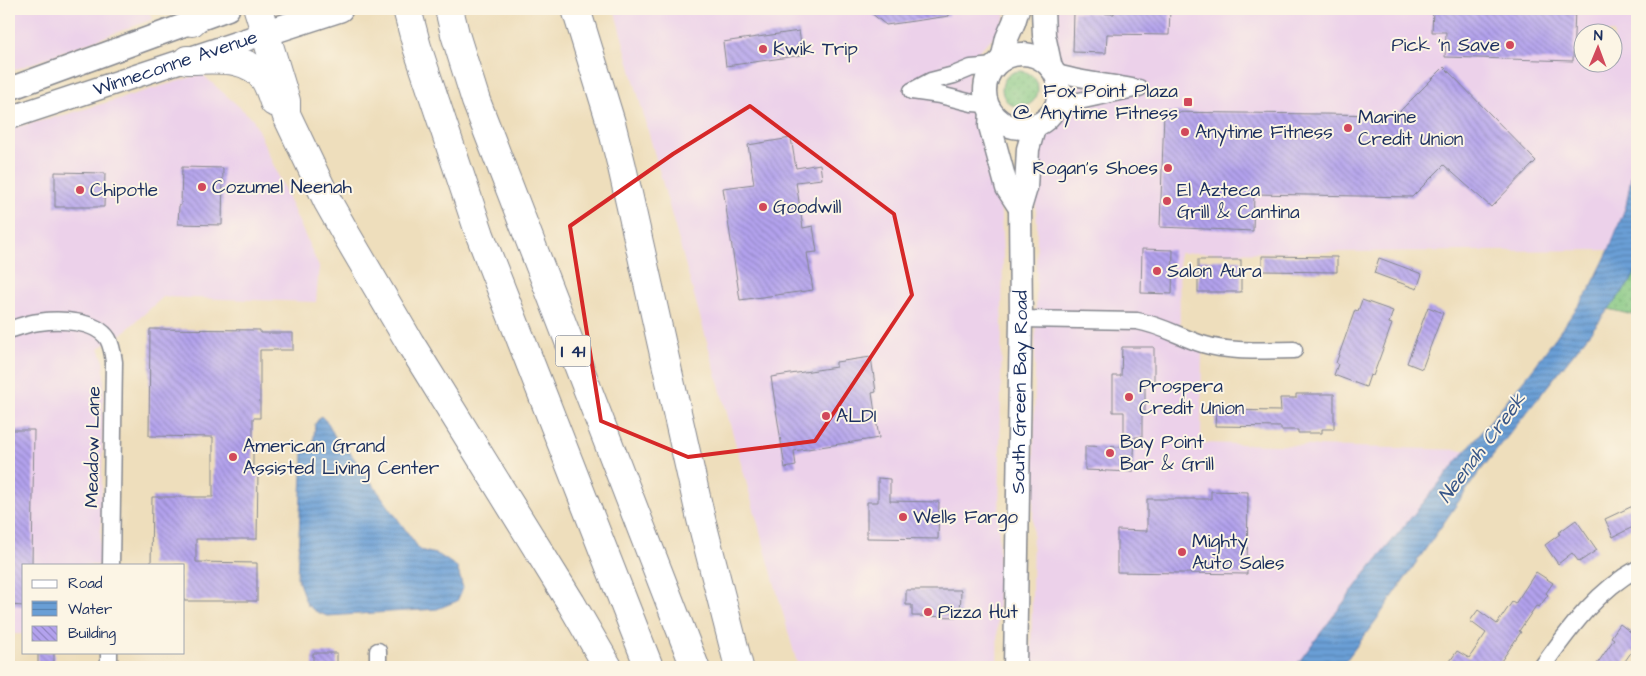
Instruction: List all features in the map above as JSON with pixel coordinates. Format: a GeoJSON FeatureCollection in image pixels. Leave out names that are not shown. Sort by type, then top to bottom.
{"type":"FeatureCollection","features":[{"type":"Feature","properties":{"kind":"highway","name":"I 41"},"geometry":{"type":"LineString","coordinates":[[407,9],[417,47],[480,234],[649,667]]}},
{"type":"Feature","properties":{"kind":"highway"},"geometry":{"type":"LineString","coordinates":[[576,9],[610,123],[699,510],[739,667]]}},
{"type":"Feature","properties":{"kind":"highway"},"geometry":{"type":"LineString","coordinates":[[591,9],[615,90],[610,123]]}},
{"type":"Feature","properties":{"kind":"highway"},"geometry":{"type":"LineString","coordinates":[[262,21],[286,101],[286,114],[328,202],[410,344],[571,603],[608,667]]}},
{"type":"Feature","properties":{"kind":"highway","name":"I 41"},"geometry":{"type":"LineString","coordinates":[[452,22],[476,101],[695,667]]}},
{"type":"Feature","properties":{"kind":"highway"},"geometry":{"type":"LineString","coordinates":[[187,60],[232,60],[248,64],[265,80],[276,106],[286,114]]}},
{"type":"Feature","properties":{"kind":"main road","name":"Winneconne Avenue"},"geometry":{"type":"LineString","coordinates":[[9,89],[198,15],[228,9]]}},
{"type":"Feature","properties":{"kind":"main road","name":"Winneconne Avenue"},"geometry":{"type":"LineString","coordinates":[[9,118],[187,60],[262,21],[340,9]]}},
{"type":"Feature","properties":{"kind":"main road"},"geometry":{"type":"LineString","coordinates":[[998,63],[1018,9]]}},
{"type":"Feature","properties":{"kind":"main road"},"geometry":{"type":"LineString","coordinates":[[989,108],[998,120],[1015,127],[1035,125],[1052,111],[1057,101],[1059,89],[1052,70],[1044,35],[1043,9]]}},
{"type":"Feature","properties":{"kind":"main road"},"geometry":{"type":"LineString","coordinates":[[1020,208],[1007,188],[990,126],[985,86],[988,75],[998,63],[1009,55],[1032,55],[1043,60],[1052,70]]}},
{"type":"Feature","properties":{"kind":"main road","name":"South Green Bay Road"},"geometry":{"type":"LineString","coordinates":[[1015,667],[1021,319],[1020,208],[1026,188],[1028,149],[1035,125]]}},
{"type":"Feature","properties":{"kind":"street"},"geometry":{"type":"LineString","coordinates":[[989,108],[940,95],[912,92],[931,81],[971,68],[998,63]]}},
{"type":"Feature","properties":{"kind":"street"},"geometry":{"type":"LineString","coordinates":[[1052,70],[1075,79],[1139,88],[1079,101],[1052,111]]}},
{"type":"Feature","properties":{"kind":"street"},"geometry":{"type":"LineString","coordinates":[[1021,319],[1137,321],[1170,330],[1202,344],[1224,348],[1294,350]]}},
{"type":"Feature","properties":{"kind":"street","name":"Meadow Lane"},"geometry":{"type":"LineString","coordinates":[[9,330],[38,322],[74,322],[87,324],[103,333],[109,340],[114,362],[111,564]]}},
{"type":"Feature","properties":{"kind":"street"},"geometry":{"type":"LineString","coordinates":[[1542,667],[1572,626],[1598,597],[1626,575],[1637,569]]}},
{"type":"Feature","properties":{"kind":"street"},"geometry":{"type":"LineString","coordinates":[[109,654],[109,667]]}},
{"type":"Feature","properties":{"kind":"highlighted area"},"geometry":{"type":"Polygon","coordinates":[[[750,106],[894,214],[912,295],[815,441],[688,457],[601,421],[570,226],[673,154],[750,106]]]}},
{"type":"Feature","properties":{"kind":"shaded area"},"geometry":{"type":"Polygon","coordinates":[[[9,9],[147,9],[153,19],[9,72],[9,9]]]}},
{"type":"Feature","properties":{"kind":"shaded area"},"geometry":{"type":"Polygon","coordinates":[[[614,9],[1007,9],[1000,31],[971,58],[968,85],[975,119],[991,160],[1000,197],[1003,253],[997,667],[798,667],[614,9]]]}},
{"type":"Feature","properties":{"kind":"shaded area"},"geometry":{"type":"Polygon","coordinates":[[[1051,9],[1637,9],[1637,144],[1626,206],[1609,250],[1179,253],[1180,334],[1202,344],[1201,443],[1468,450],[1365,574],[1295,667],[1031,667],[1037,223],[1033,175],[1044,131],[1055,120],[1066,95],[1067,86],[1056,49],[1051,9]]]}},
{"type":"Feature","properties":{"kind":"shaded area"},"geometry":{"type":"Polygon","coordinates":[[[202,74],[253,119],[319,267],[316,302],[163,297],[122,334],[99,348],[103,359],[104,371],[100,564],[22,564],[22,634],[9,634],[9,129],[68,114],[202,74]]]}},
{"type":"Feature","properties":{"kind":"green space"},"geometry":{"type":"Polygon","coordinates":[[[1020,71],[1027,72],[1033,76],[1037,82],[1037,96],[1033,102],[1027,106],[1020,107],[1013,106],[1007,102],[1003,96],[1002,89],[1003,82],[1007,76],[1013,72],[1020,71]]]}},
{"type":"Feature","properties":{"kind":"green space"},"geometry":{"type":"Polygon","coordinates":[[[1637,269],[1637,316],[1608,309],[1631,281],[1637,269]]]}},
{"type":"Feature","properties":{"kind":"water","name":"Neenah Creek"},"geometry":{"type":"Polygon","coordinates":[[[1637,144],[1637,269],[1631,281],[1477,475],[1377,619],[1341,667],[1295,667],[1365,574],[1535,366],[1589,291],[1609,250],[1626,206],[1637,144]]]}},
{"type":"Feature","properties":{"kind":"water"},"geometry":{"type":"Polygon","coordinates":[[[321,416],[328,423],[337,441],[343,443],[420,550],[439,555],[457,567],[463,588],[457,601],[437,609],[327,616],[307,605],[297,577],[303,453],[313,448],[315,424],[321,416]]]}},
{"type":"Feature","properties":{"kind":"building"},"geometry":{"type":"Polygon","coordinates":[[[866,9],[949,9],[949,16],[886,25],[866,9]]]}},
{"type":"Feature","properties":{"kind":"building"},"geometry":{"type":"Polygon","coordinates":[[[1114,9],[1170,9],[1169,35],[1107,34],[1106,53],[1073,52],[1074,12],[1114,14],[1114,9]]]}},
{"type":"Feature","properties":{"kind":"building","name":"Pick 'n Save"},"geometry":{"type":"Polygon","coordinates":[[[1433,9],[1575,9],[1573,61],[1445,57],[1446,32],[1432,32],[1433,9]]]}},
{"type":"Feature","properties":{"kind":"building","name":"Kwik Trip"},"geometry":{"type":"Polygon","coordinates":[[[799,31],[803,55],[726,66],[723,42],[799,31]]]}},
{"type":"Feature","properties":{"kind":"building"},"geometry":{"type":"Polygon","coordinates":[[[1444,67],[1536,161],[1491,207],[1444,165],[1412,197],[1254,194],[1253,231],[1160,227],[1164,112],[1396,115],[1444,67]]]}},
{"type":"Feature","properties":{"kind":"building","name":"Goodwill"},"geometry":{"type":"Polygon","coordinates":[[[791,138],[796,168],[820,164],[822,179],[796,182],[803,228],[813,226],[817,252],[807,253],[813,290],[740,300],[723,188],[754,184],[748,145],[791,138]]]}},
{"type":"Feature","properties":{"kind":"building","name":"Cozumel Neenah"},"geometry":{"type":"Polygon","coordinates":[[[182,167],[223,168],[222,225],[178,224],[179,206],[181,205],[182,167]]]}},
{"type":"Feature","properties":{"kind":"building","name":"Chipotle"},"geometry":{"type":"Polygon","coordinates":[[[55,172],[105,173],[104,207],[55,207],[55,172]]]}},
{"type":"Feature","properties":{"kind":"building","name":"Salon Aura"},"geometry":{"type":"Polygon","coordinates":[[[1142,249],[1173,250],[1172,294],[1141,293],[1142,249]]]}},
{"type":"Feature","properties":{"kind":"building"},"geometry":{"type":"Polygon","coordinates":[[[1262,256],[1337,257],[1337,272],[1262,271],[1262,256]]]}},
{"type":"Feature","properties":{"kind":"building"},"geometry":{"type":"Polygon","coordinates":[[[1379,258],[1422,274],[1417,289],[1374,273],[1379,258]]]}},
{"type":"Feature","properties":{"kind":"building"},"geometry":{"type":"Polygon","coordinates":[[[1198,260],[1241,260],[1241,292],[1198,292],[1198,260]]]}},
{"type":"Feature","properties":{"kind":"building"},"geometry":{"type":"Polygon","coordinates":[[[1362,300],[1393,311],[1389,323],[1392,324],[1373,376],[1370,375],[1366,387],[1334,375],[1338,364],[1336,363],[1355,310],[1358,311],[1362,300]]]}},
{"type":"Feature","properties":{"kind":"building"},"geometry":{"type":"Polygon","coordinates":[[[1428,307],[1443,313],[1422,369],[1407,363],[1428,307]]]}},
{"type":"Feature","properties":{"kind":"building","name":"American Grand Assisted Living Center"},"geometry":{"type":"Polygon","coordinates":[[[150,329],[260,330],[260,333],[293,333],[293,350],[260,350],[260,418],[253,418],[253,471],[258,471],[257,539],[196,539],[196,562],[257,563],[257,601],[185,601],[185,564],[151,564],[152,497],[213,497],[213,437],[149,436],[150,329]]]}},
{"type":"Feature","properties":{"kind":"building","name":"Prospera Credit Union"},"geometry":{"type":"Polygon","coordinates":[[[1122,347],[1154,347],[1154,383],[1145,383],[1145,412],[1142,412],[1142,437],[1135,437],[1133,472],[1085,470],[1085,446],[1124,447],[1124,412],[1113,412],[1113,376],[1121,376],[1122,347]]]}},
{"type":"Feature","properties":{"kind":"building","name":"ALDI"},"geometry":{"type":"Polygon","coordinates":[[[871,357],[876,392],[872,393],[879,438],[794,451],[796,466],[785,468],[771,377],[836,367],[836,362],[871,357]]]}},
{"type":"Feature","properties":{"kind":"building"},"geometry":{"type":"Polygon","coordinates":[[[1296,394],[1334,394],[1334,429],[1322,429],[1322,433],[1298,433],[1298,430],[1281,430],[1281,427],[1215,426],[1216,410],[1281,411],[1280,398],[1296,398],[1296,394]]]}},
{"type":"Feature","properties":{"kind":"building"},"geometry":{"type":"Polygon","coordinates":[[[9,430],[34,430],[32,564],[22,564],[22,606],[9,605],[9,430]]]}},
{"type":"Feature","properties":{"kind":"building","name":"Wells Fargo"},"geometry":{"type":"Polygon","coordinates":[[[878,478],[890,479],[890,501],[939,502],[938,539],[867,538],[867,502],[878,502],[878,478]]]}},
{"type":"Feature","properties":{"kind":"building","name":"Mighty Auto Sales"},"geometry":{"type":"Polygon","coordinates":[[[1211,491],[1248,492],[1247,574],[1117,572],[1117,530],[1147,531],[1147,499],[1211,499],[1211,491]]]}},
{"type":"Feature","properties":{"kind":"building"},"geometry":{"type":"Polygon","coordinates":[[[1637,504],[1637,525],[1613,537],[1605,519],[1637,504]]]}},
{"type":"Feature","properties":{"kind":"building"},"geometry":{"type":"Polygon","coordinates":[[[1576,520],[1597,550],[1579,562],[1572,553],[1558,564],[1545,545],[1576,520]]]}},
{"type":"Feature","properties":{"kind":"building"},"geometry":{"type":"Polygon","coordinates":[[[1536,572],[1553,583],[1546,593],[1548,595],[1539,607],[1536,606],[1497,667],[1446,667],[1457,651],[1469,658],[1486,633],[1470,621],[1478,610],[1497,624],[1512,602],[1515,604],[1536,572]]]}},
{"type":"Feature","properties":{"kind":"building"},"geometry":{"type":"Polygon","coordinates":[[[906,590],[961,590],[960,617],[912,616],[912,605],[906,605],[906,590]]]}},
{"type":"Feature","properties":{"kind":"building"},"geometry":{"type":"Polygon","coordinates":[[[1620,624],[1637,637],[1637,654],[1632,651],[1621,667],[1595,667],[1614,639],[1611,637],[1620,624]]]}},
{"type":"Feature","properties":{"kind":"building"},"geometry":{"type":"Polygon","coordinates":[[[313,653],[337,653],[337,667],[313,667],[313,653]]]}},
{"type":"Feature","properties":{"kind":"building"},"geometry":{"type":"Polygon","coordinates":[[[38,654],[54,654],[54,665],[38,664],[38,654]]]}},
{"type":"Feature","properties":{"kind":"place","name":"Pick 'n Save"},"geometry":{"type":"Point","coordinates":[1510,45]}},
{"type":"Feature","properties":{"kind":"place","name":"Kwik Trip"},"geometry":{"type":"Point","coordinates":[763,49]}},
{"type":"Feature","properties":{"kind":"place","name":"Fox Point Plaza @ Anytime Fitness"},"geometry":{"type":"Point","coordinates":[1188,102]}},
{"type":"Feature","properties":{"kind":"place","name":"Marine Credit Union"},"geometry":{"type":"Point","coordinates":[1348,128]}},
{"type":"Feature","properties":{"kind":"place","name":"Anytime Fitness"},"geometry":{"type":"Point","coordinates":[1185,132]}},
{"type":"Feature","properties":{"kind":"place","name":"Rogan's Shoes"},"geometry":{"type":"Point","coordinates":[1168,168]}},
{"type":"Feature","properties":{"kind":"place","name":"Cozumel Neenah"},"geometry":{"type":"Point","coordinates":[202,187]}},
{"type":"Feature","properties":{"kind":"place","name":"Chipotle"},"geometry":{"type":"Point","coordinates":[80,190]}},
{"type":"Feature","properties":{"kind":"place","name":"El Azteca Grill & Cantina"},"geometry":{"type":"Point","coordinates":[1167,201]}},
{"type":"Feature","properties":{"kind":"place","name":"Goodwill"},"geometry":{"type":"Point","coordinates":[763,207]}},
{"type":"Feature","properties":{"kind":"place","name":"Salon Aura"},"geometry":{"type":"Point","coordinates":[1157,271]}},
{"type":"Feature","properties":{"kind":"place","name":"Prospera Credit Union"},"geometry":{"type":"Point","coordinates":[1129,397]}},
{"type":"Feature","properties":{"kind":"place","name":"ALDI"},"geometry":{"type":"Point","coordinates":[826,416]}},
{"type":"Feature","properties":{"kind":"place","name":"Bay Point Bar & Grill"},"geometry":{"type":"Point","coordinates":[1110,453]}},
{"type":"Feature","properties":{"kind":"place","name":"American Grand Assisted Living Center"},"geometry":{"type":"Point","coordinates":[233,457]}},
{"type":"Feature","properties":{"kind":"place","name":"Wells Fargo"},"geometry":{"type":"Point","coordinates":[903,517]}},
{"type":"Feature","properties":{"kind":"place","name":"Mighty Auto Sales"},"geometry":{"type":"Point","coordinates":[1182,552]}},
{"type":"Feature","properties":{"kind":"place","name":"Pizza Hut"},"geometry":{"type":"Point","coordinates":[928,612]}}]}
